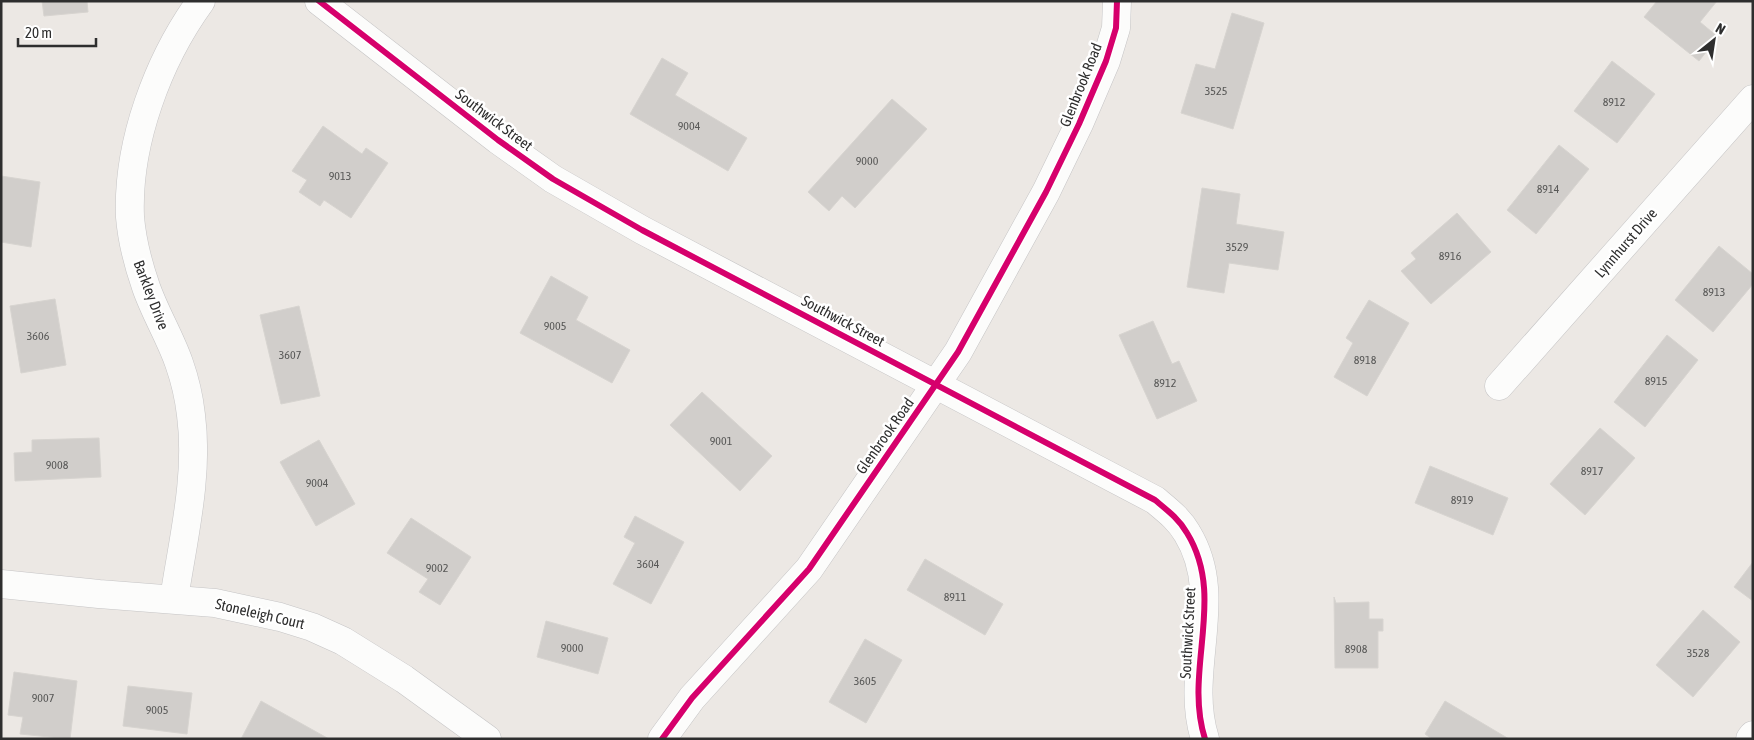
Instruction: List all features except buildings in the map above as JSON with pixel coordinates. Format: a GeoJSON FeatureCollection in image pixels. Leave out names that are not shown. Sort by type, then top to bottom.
{"type":"FeatureCollection","features":[{"type":"Feature","properties":{"kind":"street","name":"Barkley Drive"},"geometry":{"type":"LineString","coordinates":[[174,599],[190,494],[193,451],[191,416],[187,390],[179,363],[147,289],[136,256],[130,217],[136,154],[154,85],[172,46],[186,21],[201,1]]}},
{"type":"Feature","properties":{"kind":"street","name":"Southwick Street"},"geometry":{"type":"LineString","coordinates":[[319,1],[498,140],[553,179],[651,234],[1155,500],[1172,514],[1187,532],[1200,560],[1205,594],[1197,696],[1201,726],[1205,739]]}},
{"type":"Feature","properties":{"kind":"street","name":"Glenbrook Road"},"geometry":{"type":"LineString","coordinates":[[662,739],[692,698],[809,569],[958,352],[1046,192],[1079,124],[1106,62],[1116,28],[1117,1]]}},
{"type":"Feature","properties":{"kind":"street","name":"Lynnhurst Drive"},"geometry":{"type":"LineString","coordinates":[[1499,386],[1753,99]]}},
{"type":"Feature","properties":{"kind":"street","name":"Stoneleigh Court"},"geometry":{"type":"LineString","coordinates":[[1,584],[215,603],[280,616],[312,627],[343,641],[404,679],[487,739]]}},
{"type":"Feature","properties":{"kind":"street"},"geometry":{"type":"LineString","coordinates":[[1750,739],[1753,734]]}},
{"type":"Feature","properties":{"kind":"cycle path"},"geometry":{"type":"LineString","coordinates":[[319,1],[498,140],[553,179],[642,230],[1155,500],[1164,507],[1177,519],[1187,533],[1198,558],[1204,583],[1199,687],[1200,713],[1205,739]]}},
{"type":"Feature","properties":{"kind":"cycle path"},"geometry":{"type":"LineString","coordinates":[[662,739],[692,698],[809,569],[958,352],[1046,192],[1079,124],[1106,61],[1116,28],[1117,1]]}}]}
